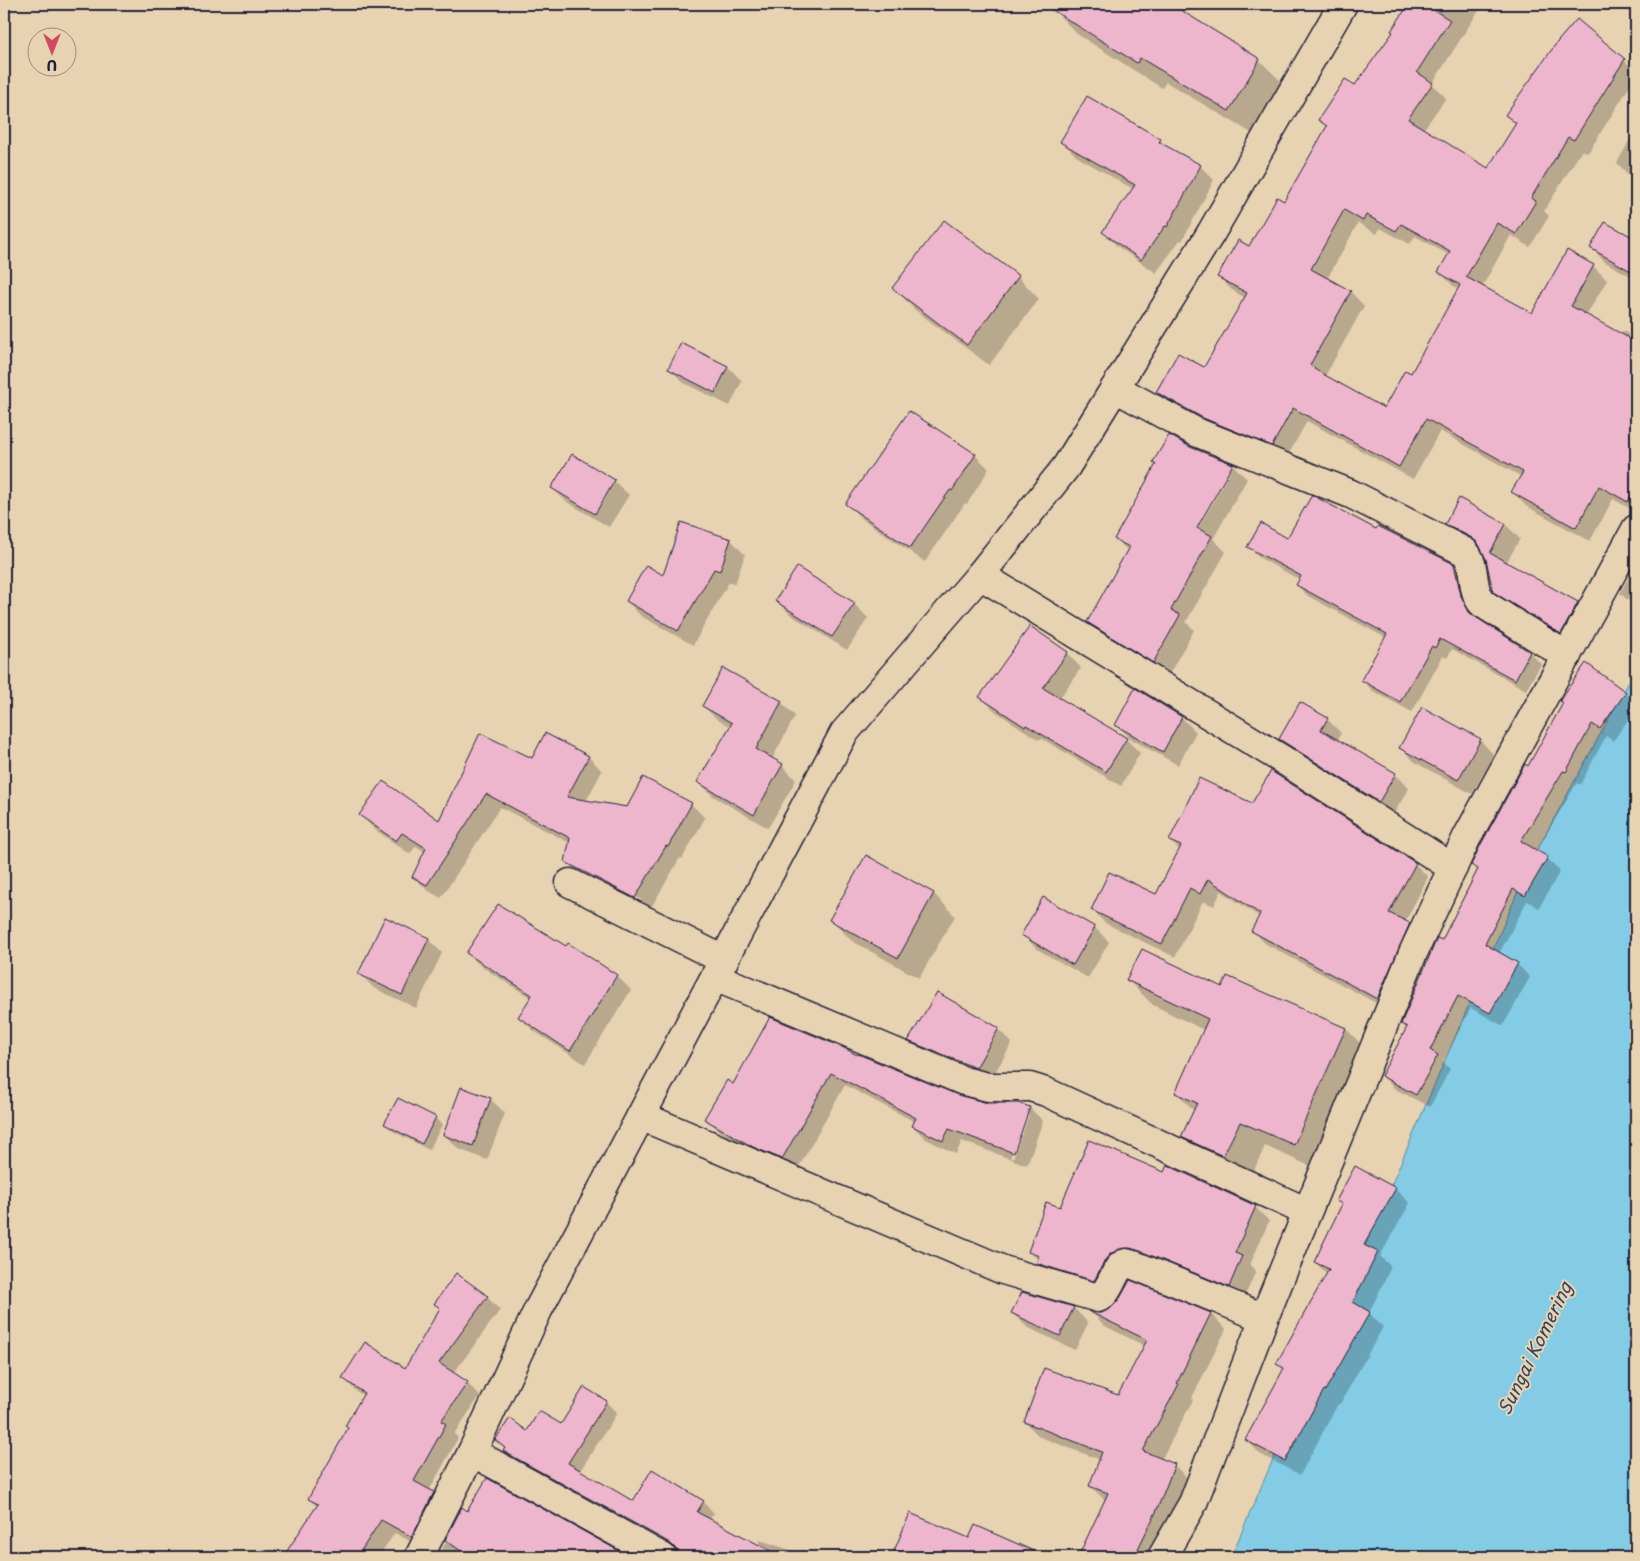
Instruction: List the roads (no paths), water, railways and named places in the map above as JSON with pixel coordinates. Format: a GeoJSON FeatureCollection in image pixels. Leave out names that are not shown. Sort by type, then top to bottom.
{"type":"FeatureCollection","features":[{"type":"Feature","properties":{"kind":"street"},"geometry":{"type":"LineString","coordinates":[[419,1557],[472,1452],[538,1310],[844,733],[980,575],[1066,467],[1211,233],[1343,4]]}},
{"type":"Feature","properties":{"kind":"street"},"geometry":{"type":"LineString","coordinates":[[1115,388],[1196,432],[1351,494],[1465,552],[1471,561],[1477,595],[1482,603],[1567,656]]}},
{"type":"Feature","properties":{"kind":"street"},"geometry":{"type":"LineString","coordinates":[[1162,1557],[1194,1503],[1264,1318],[1307,1212],[1410,962],[1467,837],[1636,529]]}},
{"type":"Feature","properties":{"kind":"street"},"geometry":{"type":"LineString","coordinates":[[980,575],[1288,763],[1453,868]]}},
{"type":"Feature","properties":{"kind":"street"},"geometry":{"type":"LineString","coordinates":[[570,883],[719,969],[964,1081],[988,1086],[1030,1087],[1046,1092],[1307,1212]]}},
{"type":"Feature","properties":{"kind":"street"},"geometry":{"type":"LineString","coordinates":[[641,1116],[1020,1276],[1098,1298],[1104,1296],[1120,1265],[1126,1263],[1264,1318]]}},
{"type":"Feature","properties":{"kind":"street"},"geometry":{"type":"LineString","coordinates":[[472,1452],[662,1557]]}},
{"type":"Feature","properties":{"kind":"water","name":"Sungai Komering"},"geometry":{"type":"Polygon","coordinates":[[[1636,669],[1636,1557],[1231,1557],[1531,861],[1636,669]]]}}]}
